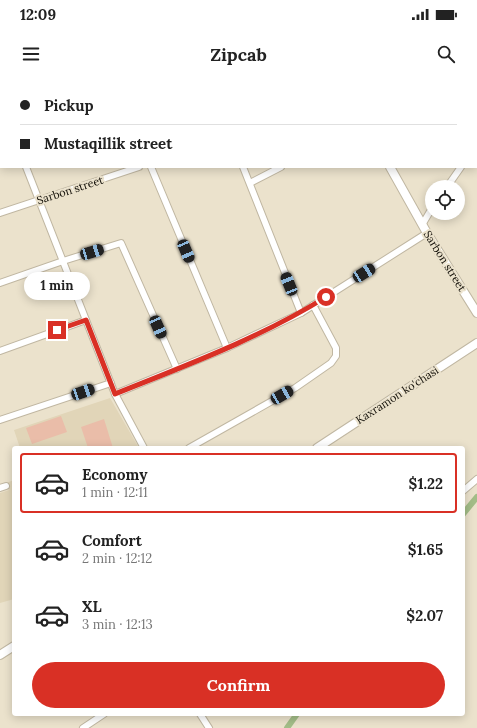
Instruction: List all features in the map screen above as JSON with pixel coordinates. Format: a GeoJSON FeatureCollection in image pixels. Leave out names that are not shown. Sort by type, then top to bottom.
{"type":"FeatureCollection","features":[{"type":"Feature","properties":{"kind":"street"},"geometry":{"type":"LineString","coordinates":[[26,168],[115,394],[143,446]]}},
{"type":"Feature","properties":{"kind":"street","name":"Sarbon street"},"geometry":{"type":"LineString","coordinates":[[0,213],[136,168]]}},
{"type":"Feature","properties":{"kind":"street"},"geometry":{"type":"LineString","coordinates":[[150,168],[227,348]]}},
{"type":"Feature","properties":{"kind":"street"},"geometry":{"type":"LineString","coordinates":[[243,168],[300,313]]}},
{"type":"Feature","properties":{"kind":"street"},"geometry":{"type":"LineString","coordinates":[[250,183],[278,168]]}},
{"type":"Feature","properties":{"kind":"street","name":"Sarbon street"},"geometry":{"type":"LineString","coordinates":[[391,168],[422,225],[477,313]]}},
{"type":"Feature","properties":{"kind":"street"},"geometry":{"type":"LineString","coordinates":[[452,180],[460,168]]}},
{"type":"Feature","properties":{"kind":"street"},"geometry":{"type":"LineString","coordinates":[[422,225],[425,220]]}},
{"type":"Feature","properties":{"kind":"street"},"geometry":{"type":"LineString","coordinates":[[115,394],[227,348],[300,313],[427,233]]}},
{"type":"Feature","properties":{"kind":"street"},"geometry":{"type":"LineString","coordinates":[[0,283],[63,260],[121,243],[177,369]]}},
{"type":"Feature","properties":{"kind":"street"},"geometry":{"type":"LineString","coordinates":[[193,446],[295,388],[331,363],[336,356],[336,348],[313,305]]}},
{"type":"Feature","properties":{"kind":"street"},"geometry":{"type":"LineString","coordinates":[[0,351],[86,320]]}},
{"type":"Feature","properties":{"kind":"street","name":"Kaxramon ko'chasi"},"geometry":{"type":"LineString","coordinates":[[320,446],[477,343]]}},
{"type":"Feature","properties":{"kind":"street"},"geometry":{"type":"LineString","coordinates":[[0,420],[111,383]]}},
{"type":"Feature","properties":{"kind":"street"},"geometry":{"type":"LineString","coordinates":[[465,489],[477,479]]}},
{"type":"Feature","properties":{"kind":"street"},"geometry":{"type":"LineString","coordinates":[[0,656],[12,647]]}},
{"type":"Feature","properties":{"kind":"street"},"geometry":{"type":"LineString","coordinates":[[83,728],[101,716]]}},
{"type":"Feature","properties":{"kind":"street"},"geometry":{"type":"LineString","coordinates":[[201,716],[209,728]]}},
{"type":"Feature","properties":{"kind":"shaded area"},"geometry":{"type":"Polygon","coordinates":[[[110,398],[138,446],[19,446],[14,430],[110,398]]]}},
{"type":"Feature","properties":{"kind":"shaded area"},"geometry":{"type":"Polygon","coordinates":[[[61,416],[67,432],[32,444],[26,428],[61,416]]]}},
{"type":"Feature","properties":{"kind":"shaded area"},"geometry":{"type":"Polygon","coordinates":[[[104,419],[112,446],[87,446],[81,427],[104,419]]]}},
{"type":"Feature","properties":{"kind":"shaded area"},"geometry":{"type":"Polygon","coordinates":[[[12,481],[12,600],[0,603],[0,493],[9,490],[6,483],[12,481]]]}},
{"type":"Feature","properties":{"kind":"waterway"},"geometry":{"type":"LineString","coordinates":[[465,512],[477,497]]}},
{"type":"Feature","properties":{"kind":"waterway"},"geometry":{"type":"LineString","coordinates":[[287,728],[296,716]]}},
{"type":"Feature","properties":{"kind":"route"},"geometry":{"type":"LineString","coordinates":[[57,330],[86,320],[115,394],[227,348],[300,313],[326,297]]}}]}
